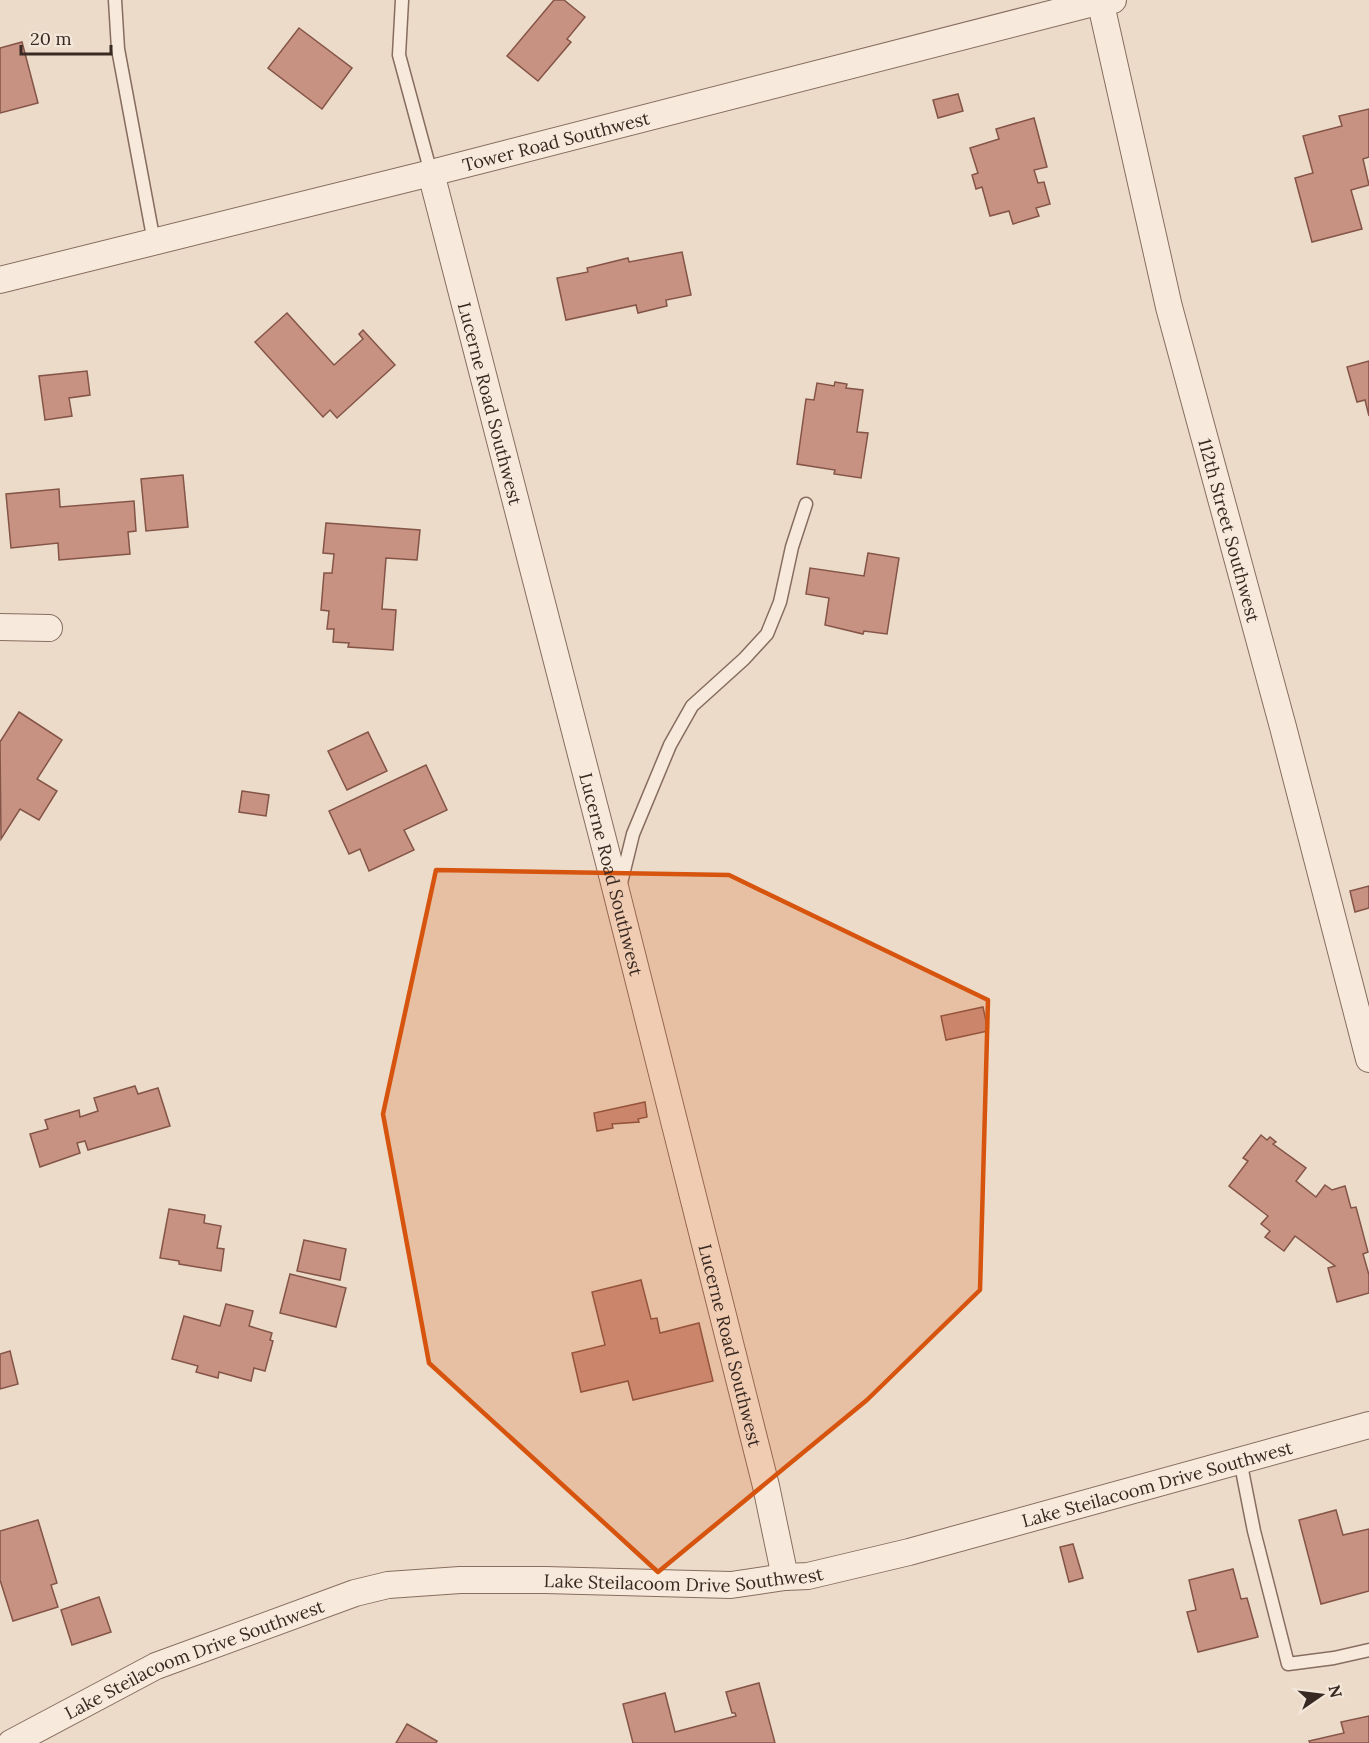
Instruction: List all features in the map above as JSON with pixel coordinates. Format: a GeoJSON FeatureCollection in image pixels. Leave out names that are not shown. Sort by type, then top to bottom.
{"type":"FeatureCollection","features":[{"type":"Feature","properties":{"kind":"street","name":"Tower Road Southwest"},"geometry":{"type":"LineString","coordinates":[[0,280],[431,173],[1104,0]]}},
{"type":"Feature","properties":{"kind":"street","name":"112th Street Southwest"},"geometry":{"type":"LineString","coordinates":[[1104,0],[1169,307],[1369,1059]]}},
{"type":"Feature","properties":{"kind":"street","name":"Lucerne Road Southwest"},"geometry":{"type":"LineString","coordinates":[[431,173],[618,897],[766,1486],[784,1577]]}},
{"type":"Feature","properties":{"kind":"street"},"geometry":{"type":"LineString","coordinates":[[0,627],[49,628]]}},
{"type":"Feature","properties":{"kind":"street","name":"Lake Steilacoom Drive Southwest"},"geometry":{"type":"LineString","coordinates":[[11,1743],[156,1666],[355,1593],[388,1586],[460,1580],[731,1585],[808,1576],[909,1551],[1369,1425]]}},
{"type":"Feature","properties":{"kind":"lane"},"geometry":{"type":"LineString","coordinates":[[116,0],[118,49],[154,242]]}},
{"type":"Feature","properties":{"kind":"lane"},"geometry":{"type":"LineString","coordinates":[[402,0],[399,55],[431,173]]}},
{"type":"Feature","properties":{"kind":"lane"},"geometry":{"type":"LineString","coordinates":[[618,897],[633,834],[670,745],[692,706],[744,659],[767,634],[780,602],[792,547],[806,504]]}},
{"type":"Feature","properties":{"kind":"lane"},"geometry":{"type":"LineString","coordinates":[[1239,1460],[1254,1531],[1288,1664],[1334,1658],[1369,1650]]}},
{"type":"Feature","properties":{"kind":"highlighted area"},"geometry":{"type":"Polygon","coordinates":[[[436,870],[729,875],[988,1000],[980,1290],[867,1400],[658,1572],[429,1363],[383,1114],[436,870]]]}},
{"type":"Feature","properties":{"kind":"building"},"geometry":{"type":"Polygon","coordinates":[[[554,0],[564,0],[585,17],[567,39],[571,42],[538,81],[507,56],[554,0]]]}},
{"type":"Feature","properties":{"kind":"building"},"geometry":{"type":"Polygon","coordinates":[[[299,28],[352,68],[322,109],[268,68],[299,28]]]}},
{"type":"Feature","properties":{"kind":"building"},"geometry":{"type":"Polygon","coordinates":[[[22,42],[38,103],[0,113],[0,48],[22,42]]]}},
{"type":"Feature","properties":{"kind":"building"},"geometry":{"type":"Polygon","coordinates":[[[958,94],[963,111],[938,118],[933,100],[958,94]]]}},
{"type":"Feature","properties":{"kind":"building"},"geometry":{"type":"Polygon","coordinates":[[[1369,109],[1369,157],[1363,159],[1369,185],[1351,190],[1362,229],[1312,242],[1295,178],[1313,173],[1303,136],[1342,126],[1339,116],[1369,109]]]}},
{"type":"Feature","properties":{"kind":"building"},"geometry":{"type":"Polygon","coordinates":[[[1034,118],[1047,167],[1034,170],[1038,183],[1044,182],[1050,204],[1036,208],[1039,216],[1013,224],[1009,211],[990,216],[982,187],[976,189],[972,175],[978,173],[970,148],[999,139],[996,129],[1034,118]]]}},
{"type":"Feature","properties":{"kind":"building"},"geometry":{"type":"Polygon","coordinates":[[[682,252],[691,295],[666,300],[667,306],[638,313],[636,305],[566,320],[557,278],[588,272],[587,268],[628,258],[629,262],[682,252]]]}},
{"type":"Feature","properties":{"kind":"building"},"geometry":{"type":"Polygon","coordinates":[[[287,313],[334,365],[363,339],[359,334],[363,330],[395,365],[337,418],[330,410],[323,417],[255,342],[287,313]]]}},
{"type":"Feature","properties":{"kind":"building"},"geometry":{"type":"Polygon","coordinates":[[[1369,361],[1369,416],[1365,400],[1357,402],[1347,367],[1369,361]]]}},
{"type":"Feature","properties":{"kind":"building"},"geometry":{"type":"Polygon","coordinates":[[[87,371],[90,395],[69,398],[72,416],[45,420],[39,376],[87,371]]]}},
{"type":"Feature","properties":{"kind":"building"},"geometry":{"type":"Polygon","coordinates":[[[835,382],[847,384],[846,388],[863,390],[857,432],[868,433],[861,478],[834,474],[835,470],[797,464],[806,399],[814,400],[817,383],[834,386],[835,382]]]}},
{"type":"Feature","properties":{"kind":"building"},"geometry":{"type":"Polygon","coordinates":[[[183,475],[188,527],[146,531],[141,479],[183,475]]]}},
{"type":"Feature","properties":{"kind":"building"},"geometry":{"type":"Polygon","coordinates":[[[59,489],[60,507],[134,501],[136,531],[128,532],[130,554],[59,560],[58,543],[11,548],[6,494],[59,489]]]}},
{"type":"Feature","properties":{"kind":"building"},"geometry":{"type":"Polygon","coordinates":[[[326,523],[420,530],[417,560],[386,558],[382,609],[396,610],[393,650],[348,647],[349,643],[333,642],[334,629],[327,629],[329,611],[321,610],[324,573],[332,573],[334,554],[323,553],[326,523]]]}},
{"type":"Feature","properties":{"kind":"building"},"geometry":{"type":"Polygon","coordinates":[[[868,553],[899,558],[887,634],[864,631],[863,634],[825,625],[829,598],[806,594],[810,568],[864,576],[868,553]]]}},
{"type":"Feature","properties":{"kind":"building"},"geometry":{"type":"Polygon","coordinates":[[[19,712],[62,740],[37,779],[57,791],[39,820],[20,809],[1,839],[0,742],[19,712]]]}},
{"type":"Feature","properties":{"kind":"building"},"geometry":{"type":"Polygon","coordinates":[[[368,732],[387,771],[347,790],[328,751],[368,732]]]}},
{"type":"Feature","properties":{"kind":"building"},"geometry":{"type":"Polygon","coordinates":[[[426,765],[447,810],[404,830],[414,850],[369,871],[360,849],[349,854],[329,811],[426,765]]]}},
{"type":"Feature","properties":{"kind":"building"},"geometry":{"type":"Polygon","coordinates":[[[242,791],[269,795],[266,816],[239,812],[242,791]]]}},
{"type":"Feature","properties":{"kind":"building"},"geometry":{"type":"Polygon","coordinates":[[[1369,886],[1369,908],[1355,912],[1350,891],[1369,886]]]}},
{"type":"Feature","properties":{"kind":"building"},"geometry":{"type":"Polygon","coordinates":[[[983,1007],[988,1031],[946,1040],[941,1016],[983,1007]]]}},
{"type":"Feature","properties":{"kind":"building"},"geometry":{"type":"Polygon","coordinates":[[[135,1086],[138,1094],[158,1088],[170,1126],[88,1150],[85,1141],[77,1143],[80,1153],[40,1167],[30,1134],[48,1129],[45,1120],[79,1110],[80,1117],[98,1111],[94,1098],[135,1086]]]}},
{"type":"Feature","properties":{"kind":"building"},"geometry":{"type":"Polygon","coordinates":[[[645,1102],[647,1117],[638,1119],[639,1122],[612,1124],[613,1128],[597,1131],[594,1113],[645,1102]]]}},
{"type":"Feature","properties":{"kind":"building"},"geometry":{"type":"Polygon","coordinates":[[[1261,1135],[1267,1140],[1270,1137],[1276,1142],[1273,1144],[1306,1168],[1296,1181],[1316,1197],[1325,1185],[1332,1190],[1345,1186],[1351,1208],[1356,1207],[1368,1252],[1363,1254],[1369,1275],[1369,1293],[1337,1302],[1328,1268],[1335,1266],[1295,1236],[1284,1251],[1265,1237],[1270,1231],[1261,1224],[1268,1216],[1229,1186],[1248,1161],[1243,1158],[1261,1135]]]}},
{"type":"Feature","properties":{"kind":"building"},"geometry":{"type":"Polygon","coordinates":[[[169,1209],[205,1215],[204,1223],[221,1226],[217,1248],[224,1249],[221,1271],[179,1264],[179,1261],[160,1258],[169,1209]]]}},
{"type":"Feature","properties":{"kind":"building"},"geometry":{"type":"Polygon","coordinates":[[[304,1240],[346,1249],[340,1280],[297,1271],[304,1240]]]}},
{"type":"Feature","properties":{"kind":"building"},"geometry":{"type":"Polygon","coordinates":[[[290,1274],[346,1288],[336,1327],[280,1313],[290,1274]]]}},
{"type":"Feature","properties":{"kind":"building"},"geometry":{"type":"Polygon","coordinates":[[[641,1280],[651,1319],[657,1318],[660,1333],[699,1323],[713,1381],[633,1400],[628,1381],[581,1392],[572,1353],[605,1345],[592,1292],[641,1280]]]}},
{"type":"Feature","properties":{"kind":"building"},"geometry":{"type":"Polygon","coordinates":[[[226,1304],[253,1311],[249,1326],[272,1333],[270,1340],[273,1341],[265,1371],[254,1368],[251,1381],[219,1372],[218,1378],[196,1372],[198,1366],[172,1359],[184,1316],[220,1326],[226,1304]]]}},
{"type":"Feature","properties":{"kind":"building"},"geometry":{"type":"Polygon","coordinates":[[[10,1351],[18,1384],[0,1389],[0,1354],[10,1351]]]}},
{"type":"Feature","properties":{"kind":"building"},"geometry":{"type":"Polygon","coordinates":[[[1336,1510],[1343,1535],[1369,1529],[1369,1591],[1321,1604],[1299,1520],[1336,1510]]]}},
{"type":"Feature","properties":{"kind":"building"},"geometry":{"type":"Polygon","coordinates":[[[38,1520],[57,1583],[51,1585],[58,1607],[13,1621],[0,1580],[0,1531],[38,1520]]]}},
{"type":"Feature","properties":{"kind":"building"},"geometry":{"type":"Polygon","coordinates":[[[1073,1544],[1083,1578],[1069,1582],[1060,1547],[1073,1544]]]}},
{"type":"Feature","properties":{"kind":"building"},"geometry":{"type":"Polygon","coordinates":[[[1233,1569],[1241,1599],[1247,1598],[1258,1637],[1198,1652],[1187,1612],[1196,1610],[1189,1580],[1233,1569]]]}},
{"type":"Feature","properties":{"kind":"building"},"geometry":{"type":"Polygon","coordinates":[[[99,1597],[111,1632],[72,1645],[61,1610],[99,1597]]]}},
{"type":"Feature","properties":{"kind":"building"},"geometry":{"type":"Polygon","coordinates":[[[759,1683],[775,1743],[633,1743],[623,1704],[665,1693],[675,1732],[736,1716],[732,1713],[726,1692],[759,1683]]]}},
{"type":"Feature","properties":{"kind":"building"},"geometry":{"type":"Polygon","coordinates":[[[1369,1716],[1369,1743],[1310,1743],[1309,1741],[1344,1733],[1341,1722],[1369,1716]]]}},
{"type":"Feature","properties":{"kind":"building"},"geometry":{"type":"Polygon","coordinates":[[[407,1724],[437,1741],[436,1743],[396,1743],[407,1724]]]}}]}
